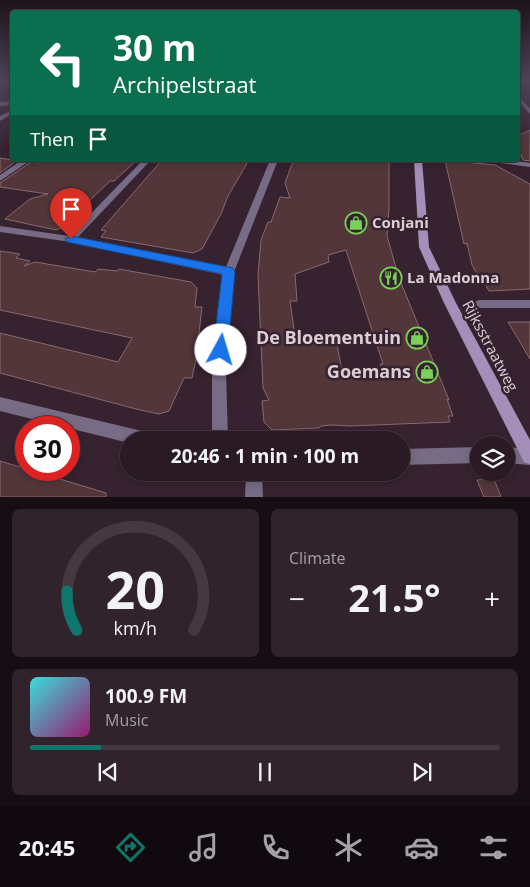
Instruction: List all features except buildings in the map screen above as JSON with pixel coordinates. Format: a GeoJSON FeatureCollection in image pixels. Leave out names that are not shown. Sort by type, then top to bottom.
{"type":"FeatureCollection","features":[{"type":"Feature","properties":{"kind":"main road","name":"Rijksstraatweg"},"geometry":{"type":"LineString","coordinates":[[418,162],[424,247],[450,303],[530,456]]}},
{"type":"Feature","properties":{"kind":"street"},"geometry":{"type":"LineString","coordinates":[[0,179],[24,162]]}},
{"type":"Feature","properties":{"kind":"street"},"geometry":{"type":"LineString","coordinates":[[71,239],[145,162]]}},
{"type":"Feature","properties":{"kind":"street"},"geometry":{"type":"LineString","coordinates":[[220,431],[219,370],[228,272],[273,162]]}},
{"type":"Feature","properties":{"kind":"street"},"geometry":{"type":"LineString","coordinates":[[507,162],[530,165]]}},
{"type":"Feature","properties":{"kind":"street"},"geometry":{"type":"LineString","coordinates":[[0,229],[71,239],[228,272]]}},
{"type":"Feature","properties":{"kind":"street"},"geometry":{"type":"LineString","coordinates":[[480,304],[530,304]]}},
{"type":"Feature","properties":{"kind":"street"},"geometry":{"type":"LineString","coordinates":[[0,404],[120,434]]}},
{"type":"Feature","properties":{"kind":"street"},"geometry":{"type":"LineString","coordinates":[[410,457],[470,455]]}},
{"type":"Feature","properties":{"kind":"street"},"geometry":{"type":"LineString","coordinates":[[515,455],[530,456]]}},
{"type":"Feature","properties":{"kind":"street"},"geometry":{"type":"LineString","coordinates":[[254,481],[254,497]]}},
{"type":"Feature","properties":{"kind":"place","name":"Conjani"},"geometry":{"type":"Point","coordinates":[356,223]}},
{"type":"Feature","properties":{"kind":"place","name":"La Madonna"},"geometry":{"type":"Point","coordinates":[391,278]}},
{"type":"Feature","properties":{"kind":"place","name":"De Bloementuin"},"geometry":{"type":"Point","coordinates":[417,338]}},
{"type":"Feature","properties":{"kind":"place","name":"Goemans"},"geometry":{"type":"Point","coordinates":[427,372]}},
{"type":"Feature","properties":{"kind":"route"},"geometry":{"type":"LineString","coordinates":[[71,239],[228,272],[221,350]]}}]}
